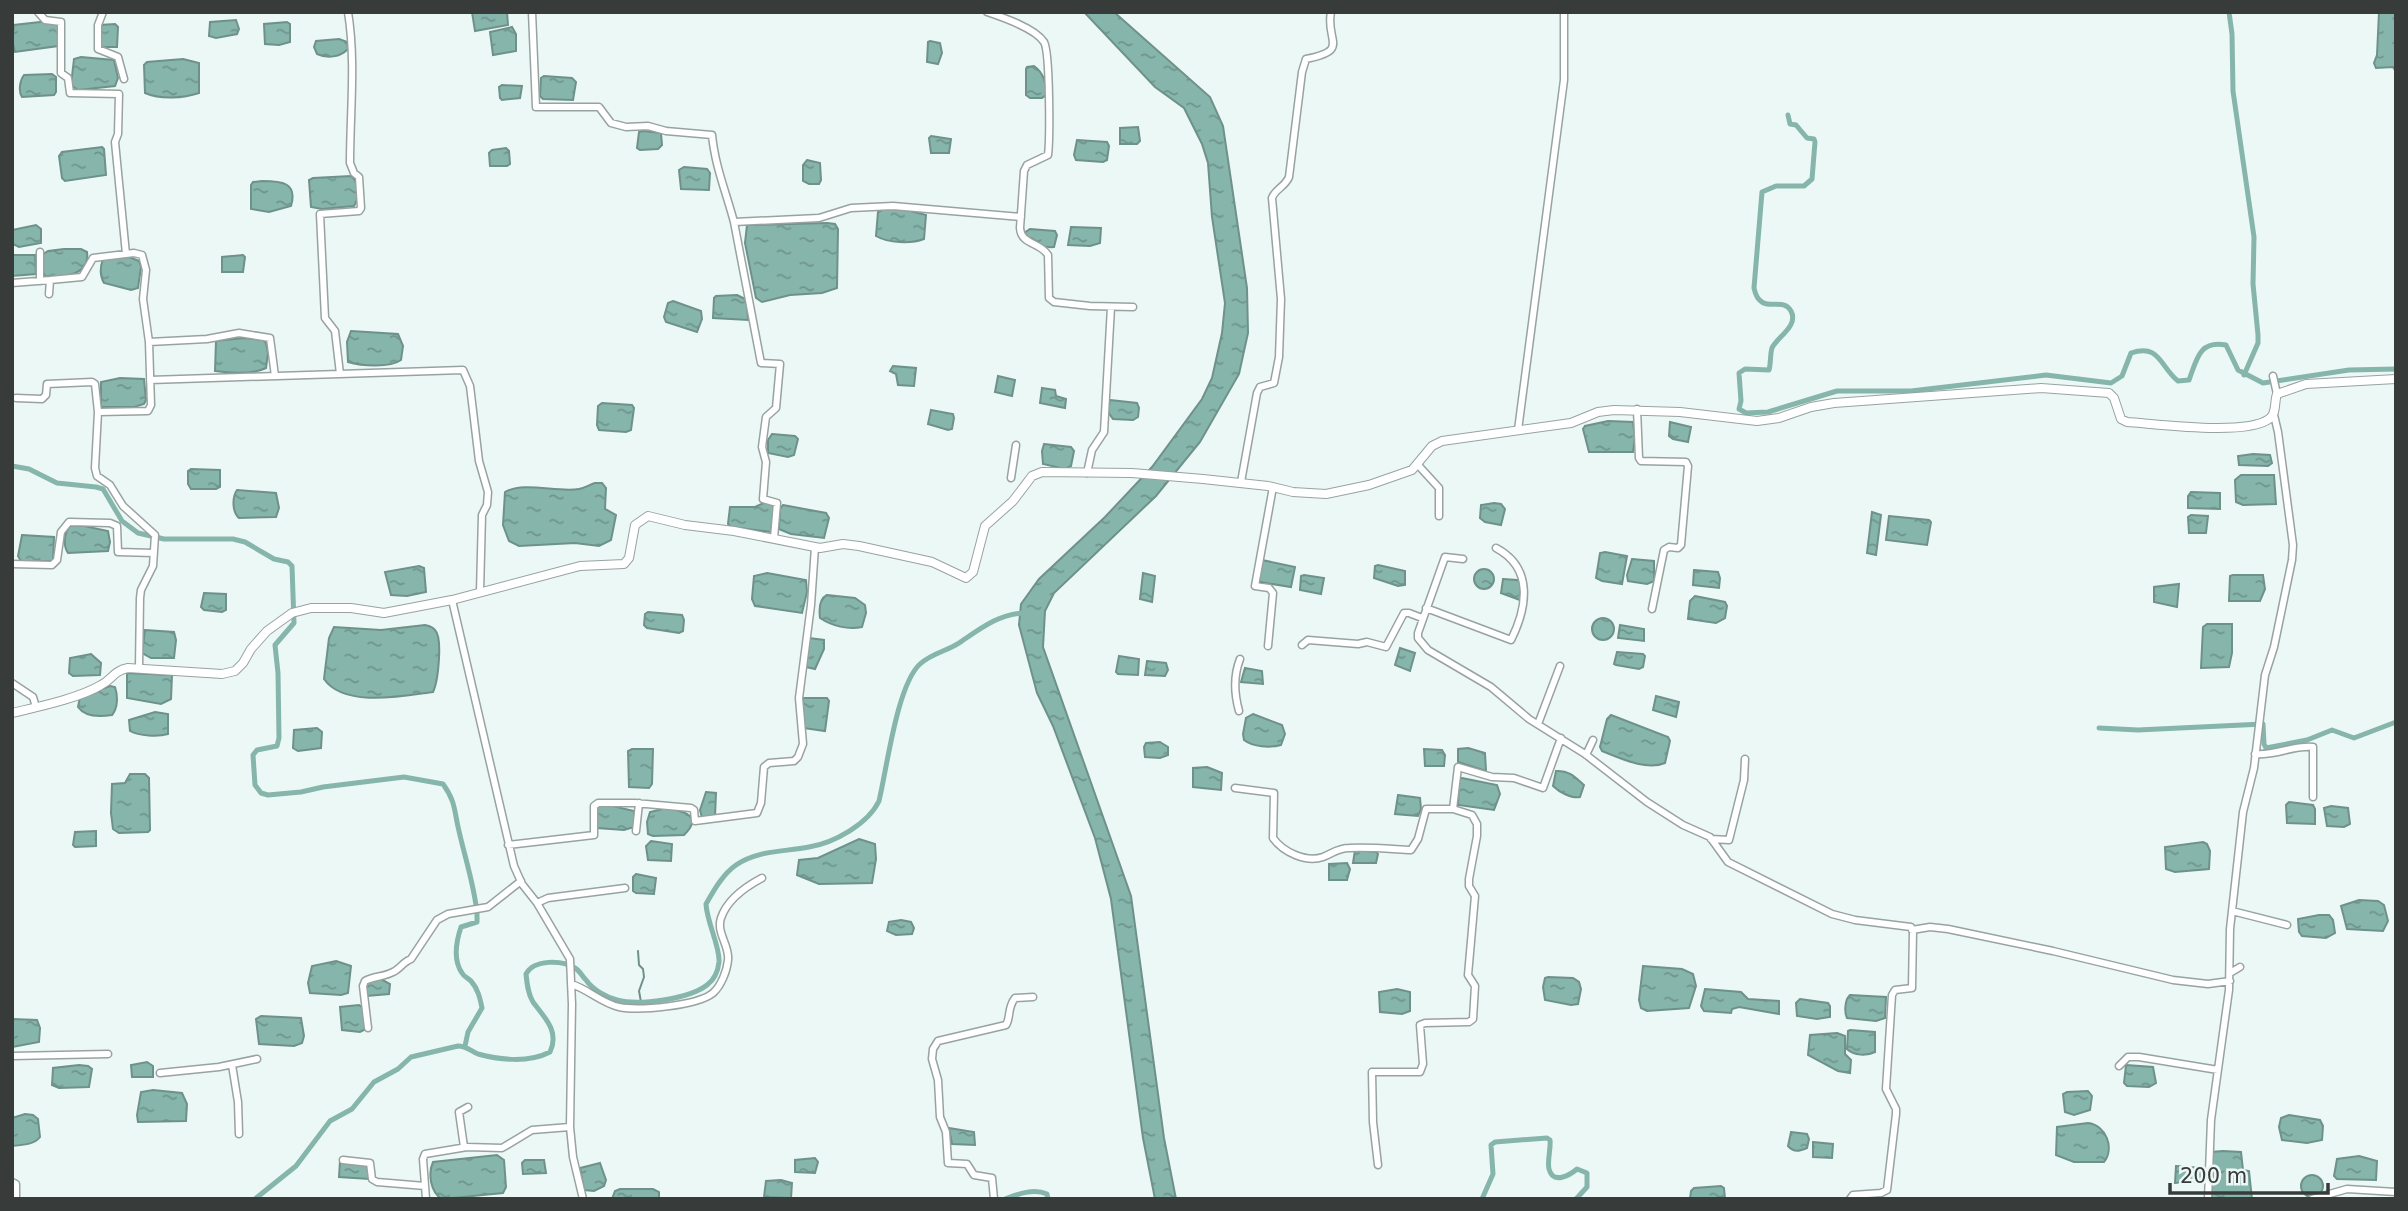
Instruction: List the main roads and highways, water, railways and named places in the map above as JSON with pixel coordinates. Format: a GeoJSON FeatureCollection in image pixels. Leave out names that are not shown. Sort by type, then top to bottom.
{"type":"FeatureCollection","features":[{"type":"Feature","properties":{"kind":"main road"},"geometry":{"type":"LineString","coordinates":[[12,713],[36,708],[102,685],[117,670],[139,668],[222,674],[234,671],[267,631],[295,612],[311,608],[351,608],[384,613],[452,600],[580,566],[624,564],[629,558],[635,525],[648,516],[685,525],[827,549],[843,544],[859,546],[932,562],[968,577],[973,572],[985,526],[1013,501],[1032,477],[1047,471],[1132,473],[1241,482],[1293,492],[1326,494],[1388,479],[1412,470],[1429,449],[1441,441],[1570,423],[1605,411],[1637,410],[1763,420],[1834,403],[2041,388],[2109,393],[2114,398],[2121,419],[2127,422],[2226,428],[2268,421],[2274,415],[2276,391],[2306,384],[2396,379]]}},
{"type":"Feature","properties":{"kind":"water"},"geometry":{"type":"Polygon","coordinates":[[[472,12],[507,12],[508,25],[475,31],[472,12]]]}},
{"type":"Feature","properties":{"kind":"water"},"geometry":{"type":"Polygon","coordinates":[[[1084,12],[1114,12],[1210,97],[1223,126],[1247,288],[1248,333],[1239,374],[1200,442],[1156,496],[1054,593],[1045,611],[1043,647],[1131,896],[1164,1138],[1176,1199],[1155,1199],[1143,1138],[1111,899],[1095,838],[1053,726],[1037,693],[1019,625],[1021,604],[1039,579],[1105,517],[1152,467],[1202,399],[1212,378],[1222,333],[1225,303],[1212,217],[1208,163],[1202,144],[1184,108],[1155,87],[1084,12]]]}},
{"type":"Feature","properties":{"kind":"water"},"geometry":{"type":"Polygon","coordinates":[[[2379,12],[2396,12],[2396,72],[2393,67],[2376,68],[2374,63],[2377,55],[2379,12]]]}},
{"type":"Feature","properties":{"kind":"water"},"geometry":{"type":"Polygon","coordinates":[[[236,20],[239,29],[237,34],[216,38],[209,36],[210,22],[236,20]]]}},
{"type":"Feature","properties":{"kind":"water"},"geometry":{"type":"Polygon","coordinates":[[[49,21],[59,25],[58,46],[15,52],[12,40],[14,25],[49,21]]]}},
{"type":"Feature","properties":{"kind":"water"},"geometry":{"type":"Polygon","coordinates":[[[115,24],[118,27],[117,47],[101,47],[100,25],[115,24]]]}},
{"type":"Feature","properties":{"kind":"water"},"geometry":{"type":"Polygon","coordinates":[[[264,24],[290,24],[290,42],[279,45],[265,44],[264,24]]]}},
{"type":"Feature","properties":{"kind":"water"},"geometry":{"type":"Polygon","coordinates":[[[512,27],[516,34],[516,51],[493,55],[490,32],[512,27]]]}},
{"type":"Feature","properties":{"kind":"water"},"geometry":{"type":"Polygon","coordinates":[[[339,39],[347,42],[348,49],[345,52],[330,57],[317,54],[314,47],[316,41],[339,39]]]}},
{"type":"Feature","properties":{"kind":"water"},"geometry":{"type":"Polygon","coordinates":[[[930,41],[940,43],[942,53],[938,64],[927,62],[930,41]]]}},
{"type":"Feature","properties":{"kind":"water"},"geometry":{"type":"Polygon","coordinates":[[[81,57],[114,60],[118,78],[115,86],[78,90],[71,85],[74,59],[81,57]]]}},
{"type":"Feature","properties":{"kind":"water"},"geometry":{"type":"Polygon","coordinates":[[[183,59],[199,63],[199,93],[172,98],[145,93],[144,65],[147,62],[183,59]]]}},
{"type":"Feature","properties":{"kind":"water"},"geometry":{"type":"Polygon","coordinates":[[[1034,66],[1045,82],[1046,95],[1042,98],[1030,98],[1026,95],[1026,69],[1034,66]]]}},
{"type":"Feature","properties":{"kind":"water"},"geometry":{"type":"Polygon","coordinates":[[[52,74],[56,77],[54,95],[22,97],[20,86],[24,75],[52,74]]]}},
{"type":"Feature","properties":{"kind":"water"},"geometry":{"type":"Polygon","coordinates":[[[541,78],[572,78],[576,82],[573,100],[543,99],[540,96],[541,78]]]}},
{"type":"Feature","properties":{"kind":"water"},"geometry":{"type":"Polygon","coordinates":[[[522,86],[520,98],[502,100],[499,87],[522,86]]]}},
{"type":"Feature","properties":{"kind":"water"},"geometry":{"type":"Polygon","coordinates":[[[1138,127],[1140,141],[1137,144],[1120,144],[1120,128],[1138,127]]]}},
{"type":"Feature","properties":{"kind":"water"},"geometry":{"type":"Polygon","coordinates":[[[639,132],[661,133],[662,145],[658,149],[637,148],[639,132]]]}},
{"type":"Feature","properties":{"kind":"water"},"geometry":{"type":"Polygon","coordinates":[[[931,136],[951,139],[949,153],[931,153],[931,136]]]}},
{"type":"Feature","properties":{"kind":"water"},"geometry":{"type":"Polygon","coordinates":[[[1077,140],[1107,142],[1107,160],[1076,160],[1074,155],[1077,140]]]}},
{"type":"Feature","properties":{"kind":"water"},"geometry":{"type":"Polygon","coordinates":[[[102,147],[106,175],[65,181],[62,178],[59,156],[62,152],[102,147]]]}},
{"type":"Feature","properties":{"kind":"water"},"geometry":{"type":"Polygon","coordinates":[[[506,148],[509,151],[510,164],[490,166],[489,153],[506,148]]]}},
{"type":"Feature","properties":{"kind":"water"},"geometry":{"type":"Polygon","coordinates":[[[807,160],[820,163],[819,184],[803,181],[803,165],[807,160]]]}},
{"type":"Feature","properties":{"kind":"water"},"geometry":{"type":"Polygon","coordinates":[[[684,167],[707,169],[710,173],[709,190],[681,189],[679,170],[684,167]]]}},
{"type":"Feature","properties":{"kind":"water"},"geometry":{"type":"Polygon","coordinates":[[[351,176],[356,182],[357,190],[354,206],[322,209],[311,207],[309,180],[351,176]]]}},
{"type":"Feature","properties":{"kind":"water"},"geometry":{"type":"Polygon","coordinates":[[[253,182],[286,184],[292,192],[291,206],[269,212],[251,209],[251,185],[253,182]]]}},
{"type":"Feature","properties":{"kind":"water"},"geometry":{"type":"Polygon","coordinates":[[[884,209],[902,209],[926,215],[924,239],[900,242],[876,236],[878,212],[884,209]]]}},
{"type":"Feature","properties":{"kind":"water"},"geometry":{"type":"Polygon","coordinates":[[[835,224],[838,229],[837,288],[822,293],[790,295],[762,302],[756,298],[745,243],[747,225],[835,224]]]}},
{"type":"Feature","properties":{"kind":"water"},"geometry":{"type":"Polygon","coordinates":[[[36,225],[41,229],[41,243],[19,247],[13,244],[12,230],[36,225]]]}},
{"type":"Feature","properties":{"kind":"water"},"geometry":{"type":"Polygon","coordinates":[[[1071,227],[1101,228],[1100,243],[1090,246],[1068,245],[1071,227]]]}},
{"type":"Feature","properties":{"kind":"water"},"geometry":{"type":"Polygon","coordinates":[[[1030,229],[1055,231],[1057,235],[1054,247],[1041,246],[1030,240],[1024,233],[1030,229]]]}},
{"type":"Feature","properties":{"kind":"water"},"geometry":{"type":"Polygon","coordinates":[[[81,249],[87,252],[84,266],[67,275],[45,276],[42,255],[48,251],[81,249]]]}},
{"type":"Feature","properties":{"kind":"water"},"geometry":{"type":"Polygon","coordinates":[[[12,255],[35,255],[36,274],[12,276],[12,255]]]}},
{"type":"Feature","properties":{"kind":"water"},"geometry":{"type":"Polygon","coordinates":[[[243,255],[243,272],[222,272],[222,257],[243,255]]]}},
{"type":"Feature","properties":{"kind":"water"},"geometry":{"type":"Polygon","coordinates":[[[129,257],[139,261],[141,267],[138,288],[131,290],[104,283],[101,271],[103,259],[129,257]]]}},
{"type":"Feature","properties":{"kind":"water"},"geometry":{"type":"Polygon","coordinates":[[[737,295],[747,300],[748,320],[713,318],[716,296],[737,295]]]}},
{"type":"Feature","properties":{"kind":"water"},"geometry":{"type":"Polygon","coordinates":[[[673,301],[701,311],[702,319],[697,332],[666,322],[664,317],[668,303],[673,301]]]}},
{"type":"Feature","properties":{"kind":"water"},"geometry":{"type":"Polygon","coordinates":[[[351,331],[398,334],[403,346],[401,360],[375,366],[348,362],[347,342],[351,331]]]}},
{"type":"Feature","properties":{"kind":"water"},"geometry":{"type":"Polygon","coordinates":[[[243,338],[263,340],[266,343],[266,368],[248,373],[215,371],[216,341],[243,338]]]}},
{"type":"Feature","properties":{"kind":"water"},"geometry":{"type":"Polygon","coordinates":[[[893,366],[916,368],[914,386],[898,385],[896,374],[890,371],[893,366]]]}},
{"type":"Feature","properties":{"kind":"water"},"geometry":{"type":"Polygon","coordinates":[[[998,376],[1015,380],[1012,396],[995,392],[998,376]]]}},
{"type":"Feature","properties":{"kind":"water"},"geometry":{"type":"Polygon","coordinates":[[[120,378],[144,379],[144,404],[134,407],[101,407],[101,382],[120,378]]]}},
{"type":"Feature","properties":{"kind":"water"},"geometry":{"type":"Polygon","coordinates":[[[1042,388],[1055,390],[1056,396],[1066,399],[1065,408],[1040,403],[1042,388]]]}},
{"type":"Feature","properties":{"kind":"water"},"geometry":{"type":"Polygon","coordinates":[[[1110,400],[1137,403],[1138,417],[1133,420],[1113,419],[1108,412],[1110,400]]]}},
{"type":"Feature","properties":{"kind":"water"},"geometry":{"type":"Polygon","coordinates":[[[602,403],[632,405],[634,408],[631,430],[599,430],[598,406],[602,403]]]}},
{"type":"Feature","properties":{"kind":"water"},"geometry":{"type":"Polygon","coordinates":[[[931,410],[953,414],[952,429],[928,424],[931,410]]]}},
{"type":"Feature","properties":{"kind":"water"},"geometry":{"type":"Polygon","coordinates":[[[1608,421],[1633,422],[1633,452],[1589,452],[1583,429],[1585,426],[1608,421]]]}},
{"type":"Feature","properties":{"kind":"water"},"geometry":{"type":"Polygon","coordinates":[[[1670,422],[1691,427],[1688,442],[1669,436],[1670,422]]]}},
{"type":"Feature","properties":{"kind":"water"},"geometry":{"type":"Polygon","coordinates":[[[772,434],[795,436],[798,439],[794,455],[788,457],[768,453],[768,440],[772,434]]]}},
{"type":"Feature","properties":{"kind":"water"},"geometry":{"type":"Polygon","coordinates":[[[1044,444],[1071,447],[1074,451],[1071,466],[1065,469],[1043,464],[1044,444]]]}},
{"type":"Feature","properties":{"kind":"water"},"geometry":{"type":"Polygon","coordinates":[[[2270,455],[2272,463],[2268,466],[2239,465],[2238,456],[2270,455]]]}},
{"type":"Feature","properties":{"kind":"water"},"geometry":{"type":"Polygon","coordinates":[[[220,470],[220,487],[191,489],[188,484],[188,471],[220,470]]]}},
{"type":"Feature","properties":{"kind":"water"},"geometry":{"type":"Polygon","coordinates":[[[2241,475],[2274,475],[2276,504],[2243,505],[2236,502],[2235,480],[2241,475]]]}},
{"type":"Feature","properties":{"kind":"water"},"geometry":{"type":"Polygon","coordinates":[[[602,483],[606,488],[605,509],[616,515],[611,540],[599,546],[575,543],[519,546],[509,541],[503,525],[505,492],[522,487],[571,490],[602,483]]]}},
{"type":"Feature","properties":{"kind":"water"},"geometry":{"type":"Polygon","coordinates":[[[237,490],[276,493],[279,508],[276,517],[239,518],[234,504],[237,490]]]}},
{"type":"Feature","properties":{"kind":"water"},"geometry":{"type":"Polygon","coordinates":[[[2191,492],[2220,493],[2220,509],[2188,508],[2188,496],[2191,492]]]}},
{"type":"Feature","properties":{"kind":"water"},"geometry":{"type":"Polygon","coordinates":[[[766,502],[774,506],[771,532],[731,527],[728,524],[730,507],[755,507],[766,502]]]}},
{"type":"Feature","properties":{"kind":"water"},"geometry":{"type":"Polygon","coordinates":[[[1501,504],[1505,509],[1501,525],[1485,522],[1480,518],[1481,505],[1501,504]]]}},
{"type":"Feature","properties":{"kind":"water"},"geometry":{"type":"Polygon","coordinates":[[[783,505],[826,513],[829,518],[824,538],[791,534],[779,529],[780,509],[783,505]]]}},
{"type":"Feature","properties":{"kind":"water"},"geometry":{"type":"Polygon","coordinates":[[[1872,512],[1881,515],[1876,555],[1867,553],[1872,512]]]}},
{"type":"Feature","properties":{"kind":"water"},"geometry":{"type":"Polygon","coordinates":[[[1889,516],[1929,520],[1931,522],[1927,545],[1886,540],[1889,516]]]}},
{"type":"Feature","properties":{"kind":"water"},"geometry":{"type":"Polygon","coordinates":[[[2208,516],[2206,533],[2189,533],[2188,517],[2208,516]]]}},
{"type":"Feature","properties":{"kind":"water"},"geometry":{"type":"Polygon","coordinates":[[[70,526],[108,531],[108,551],[68,553],[65,540],[70,526]]]}},
{"type":"Feature","properties":{"kind":"water"},"geometry":{"type":"Polygon","coordinates":[[[22,535],[54,537],[53,561],[21,561],[18,556],[22,535]]]}},
{"type":"Feature","properties":{"kind":"water"},"geometry":{"type":"Polygon","coordinates":[[[1600,553],[1627,556],[1622,584],[1596,578],[1600,553]]]}},
{"type":"Feature","properties":{"kind":"water"},"geometry":{"type":"Polygon","coordinates":[[[1632,559],[1654,561],[1654,581],[1647,584],[1628,581],[1632,559]]]}},
{"type":"Feature","properties":{"kind":"water"},"geometry":{"type":"Polygon","coordinates":[[[1262,560],[1295,567],[1291,587],[1260,582],[1258,580],[1262,560]]]}},
{"type":"Feature","properties":{"kind":"water"},"geometry":{"type":"Polygon","coordinates":[[[419,566],[424,568],[426,592],[407,596],[391,595],[385,572],[419,566]]]}},
{"type":"Feature","properties":{"kind":"water"},"geometry":{"type":"Polygon","coordinates":[[[1375,566],[1405,571],[1405,585],[1398,586],[1374,578],[1375,566]]]}},
{"type":"Feature","properties":{"kind":"water"},"geometry":{"type":"Polygon","coordinates":[[[1484,569],[1491,572],[1494,579],[1491,586],[1484,589],[1477,586],[1474,579],[1477,572],[1484,569]]]}},
{"type":"Feature","properties":{"kind":"water"},"geometry":{"type":"Polygon","coordinates":[[[1694,570],[1718,572],[1719,588],[1693,585],[1694,570]]]}},
{"type":"Feature","properties":{"kind":"water"},"geometry":{"type":"Polygon","coordinates":[[[767,573],[806,580],[807,592],[802,613],[755,606],[752,599],[754,576],[767,573]]]}},
{"type":"Feature","properties":{"kind":"water"},"geometry":{"type":"Polygon","coordinates":[[[1143,573],[1155,576],[1152,602],[1140,599],[1143,573]]]}},
{"type":"Feature","properties":{"kind":"water"},"geometry":{"type":"Polygon","coordinates":[[[2263,575],[2265,589],[2260,601],[2229,601],[2230,576],[2263,575]]]}},
{"type":"Feature","properties":{"kind":"water"},"geometry":{"type":"Polygon","coordinates":[[[1301,576],[1324,578],[1321,594],[1300,590],[1301,576]]]}},
{"type":"Feature","properties":{"kind":"water"},"geometry":{"type":"Polygon","coordinates":[[[1503,579],[1521,583],[1520,600],[1501,593],[1503,579]]]}},
{"type":"Feature","properties":{"kind":"water"},"geometry":{"type":"Polygon","coordinates":[[[2179,584],[2177,607],[2154,602],[2154,587],[2179,584]]]}},
{"type":"Feature","properties":{"kind":"water"},"geometry":{"type":"Polygon","coordinates":[[[204,593],[226,594],[226,610],[204,610],[201,607],[204,593]]]}},
{"type":"Feature","properties":{"kind":"water"},"geometry":{"type":"Polygon","coordinates":[[[827,595],[855,598],[865,605],[862,627],[840,627],[820,618],[821,602],[827,595]]]}},
{"type":"Feature","properties":{"kind":"water"},"geometry":{"type":"Polygon","coordinates":[[[1695,596],[1725,602],[1725,618],[1716,623],[1688,619],[1690,601],[1695,596]]]}},
{"type":"Feature","properties":{"kind":"water"},"geometry":{"type":"Polygon","coordinates":[[[645,614],[682,615],[683,631],[679,633],[647,628],[644,625],[645,614]]]}},
{"type":"Feature","properties":{"kind":"water"},"geometry":{"type":"Polygon","coordinates":[[[1603,618],[1611,621],[1614,629],[1611,637],[1603,640],[1595,637],[1592,629],[1595,621],[1603,618]]]}},
{"type":"Feature","properties":{"kind":"water"},"geometry":{"type":"Polygon","coordinates":[[[2207,624],[2232,624],[2229,667],[2201,668],[2203,627],[2207,624]]]}},
{"type":"Feature","properties":{"kind":"water"},"geometry":{"type":"Polygon","coordinates":[[[425,625],[435,630],[439,642],[438,670],[433,692],[391,697],[359,697],[333,688],[324,679],[329,638],[334,627],[381,630],[425,625]]]}},
{"type":"Feature","properties":{"kind":"water"},"geometry":{"type":"Polygon","coordinates":[[[1620,625],[1644,629],[1644,641],[1618,638],[1620,625]]]}},
{"type":"Feature","properties":{"kind":"water"},"geometry":{"type":"Polygon","coordinates":[[[145,630],[174,632],[174,658],[151,658],[142,653],[145,630]]]}},
{"type":"Feature","properties":{"kind":"water"},"geometry":{"type":"Polygon","coordinates":[[[809,638],[824,640],[824,649],[815,669],[806,667],[809,638]]]}},
{"type":"Feature","properties":{"kind":"water"},"geometry":{"type":"Polygon","coordinates":[[[1400,648],[1415,653],[1410,671],[1395,665],[1400,648]]]}},
{"type":"Feature","properties":{"kind":"water"},"geometry":{"type":"Polygon","coordinates":[[[1617,652],[1643,654],[1643,667],[1639,669],[1614,664],[1617,652]]]}},
{"type":"Feature","properties":{"kind":"water"},"geometry":{"type":"Polygon","coordinates":[[[91,654],[101,663],[100,675],[73,676],[69,673],[70,658],[91,654]]]}},
{"type":"Feature","properties":{"kind":"water"},"geometry":{"type":"Polygon","coordinates":[[[1119,656],[1139,659],[1138,675],[1116,672],[1119,656]]]}},
{"type":"Feature","properties":{"kind":"water"},"geometry":{"type":"Polygon","coordinates":[[[1147,661],[1166,663],[1168,670],[1165,676],[1145,675],[1147,661]]]}},
{"type":"Feature","properties":{"kind":"water"},"geometry":{"type":"Polygon","coordinates":[[[1245,668],[1262,671],[1263,684],[1241,682],[1245,668]]]}},
{"type":"Feature","properties":{"kind":"water"},"geometry":{"type":"Polygon","coordinates":[[[127,673],[172,675],[171,699],[161,704],[127,698],[127,673]]]}},
{"type":"Feature","properties":{"kind":"water"},"geometry":{"type":"Polygon","coordinates":[[[110,686],[115,687],[117,698],[112,715],[89,714],[78,707],[80,697],[110,686]]]}},
{"type":"Feature","properties":{"kind":"water"},"geometry":{"type":"Polygon","coordinates":[[[1656,696],[1679,702],[1676,717],[1653,710],[1656,696]]]}},
{"type":"Feature","properties":{"kind":"water"},"geometry":{"type":"Polygon","coordinates":[[[803,698],[827,698],[829,701],[825,731],[803,728],[803,698]]]}},
{"type":"Feature","properties":{"kind":"water"},"geometry":{"type":"Polygon","coordinates":[[[155,712],[168,714],[168,734],[149,736],[130,731],[129,720],[155,712]]]}},
{"type":"Feature","properties":{"kind":"water"},"geometry":{"type":"Polygon","coordinates":[[[1253,714],[1282,725],[1285,734],[1281,745],[1262,746],[1244,740],[1246,718],[1253,714]]]}},
{"type":"Feature","properties":{"kind":"water"},"geometry":{"type":"Polygon","coordinates":[[[1611,715],[1668,737],[1670,741],[1665,763],[1641,765],[1602,751],[1600,747],[1607,719],[1611,715]]]}},
{"type":"Feature","properties":{"kind":"water"},"geometry":{"type":"Polygon","coordinates":[[[317,728],[322,732],[321,748],[298,751],[293,748],[294,730],[317,728]]]}},
{"type":"Feature","properties":{"kind":"water"},"geometry":{"type":"Polygon","coordinates":[[[1160,742],[1168,747],[1168,755],[1160,758],[1145,757],[1146,743],[1160,742]]]}},
{"type":"Feature","properties":{"kind":"water"},"geometry":{"type":"Polygon","coordinates":[[[1468,748],[1485,753],[1486,771],[1458,762],[1458,749],[1468,748]]]}},
{"type":"Feature","properties":{"kind":"water"},"geometry":{"type":"Polygon","coordinates":[[[653,749],[652,784],[649,788],[629,787],[628,751],[653,749]]]}},
{"type":"Feature","properties":{"kind":"water"},"geometry":{"type":"Polygon","coordinates":[[[1424,749],[1442,750],[1445,755],[1444,766],[1425,766],[1424,749]]]}},
{"type":"Feature","properties":{"kind":"water"},"geometry":{"type":"Polygon","coordinates":[[[1207,767],[1222,773],[1221,790],[1193,787],[1193,768],[1207,767]]]}},
{"type":"Feature","properties":{"kind":"water"},"geometry":{"type":"Polygon","coordinates":[[[1556,771],[1568,773],[1584,785],[1580,797],[1566,795],[1553,786],[1556,771]]]}},
{"type":"Feature","properties":{"kind":"water"},"geometry":{"type":"Polygon","coordinates":[[[130,774],[145,774],[149,778],[148,832],[119,833],[113,829],[112,784],[125,783],[130,774]]]}},
{"type":"Feature","properties":{"kind":"water"},"geometry":{"type":"Polygon","coordinates":[[[1459,779],[1497,785],[1500,794],[1494,810],[1458,805],[1459,779]]]}},
{"type":"Feature","properties":{"kind":"water"},"geometry":{"type":"Polygon","coordinates":[[[706,792],[716,793],[715,816],[702,818],[700,810],[706,792]]]}},
{"type":"Feature","properties":{"kind":"water"},"geometry":{"type":"Polygon","coordinates":[[[1398,795],[1420,798],[1421,809],[1418,816],[1395,814],[1398,795]]]}},
{"type":"Feature","properties":{"kind":"water"},"geometry":{"type":"Polygon","coordinates":[[[2289,802],[2313,805],[2315,824],[2287,823],[2286,805],[2289,802]]]}},
{"type":"Feature","properties":{"kind":"water"},"geometry":{"type":"Polygon","coordinates":[[[608,805],[634,811],[634,827],[624,830],[597,828],[595,811],[598,806],[608,805]]]}},
{"type":"Feature","properties":{"kind":"water"},"geometry":{"type":"Polygon","coordinates":[[[667,808],[689,816],[692,819],[690,829],[684,835],[648,834],[650,812],[667,808]]]}},
{"type":"Feature","properties":{"kind":"water"},"geometry":{"type":"Polygon","coordinates":[[[2324,808],[2348,808],[2350,824],[2344,827],[2327,826],[2324,808]]]}},
{"type":"Feature","properties":{"kind":"water"},"geometry":{"type":"Polygon","coordinates":[[[96,831],[96,846],[73,845],[75,832],[96,831]]]}},
{"type":"Feature","properties":{"kind":"water"},"geometry":{"type":"Polygon","coordinates":[[[859,839],[875,844],[876,859],[872,883],[819,884],[797,875],[799,860],[818,858],[859,839]]]}},
{"type":"Feature","properties":{"kind":"water"},"geometry":{"type":"Polygon","coordinates":[[[651,841],[672,844],[671,861],[648,860],[646,846],[651,841]]]}},
{"type":"Feature","properties":{"kind":"water"},"geometry":{"type":"Polygon","coordinates":[[[2203,842],[2210,851],[2209,869],[2175,872],[2166,869],[2165,847],[2203,842]]]}},
{"type":"Feature","properties":{"kind":"water"},"geometry":{"type":"Polygon","coordinates":[[[1355,850],[1376,852],[1376,863],[1353,863],[1355,850]]]}},
{"type":"Feature","properties":{"kind":"water"},"geometry":{"type":"Polygon","coordinates":[[[1347,863],[1350,869],[1347,880],[1329,880],[1329,864],[1347,863]]]}},
{"type":"Feature","properties":{"kind":"water"},"geometry":{"type":"Polygon","coordinates":[[[636,874],[656,878],[654,894],[633,891],[633,877],[636,874]]]}},
{"type":"Feature","properties":{"kind":"water"},"geometry":{"type":"Polygon","coordinates":[[[2359,900],[2378,901],[2384,905],[2388,921],[2383,931],[2347,929],[2341,906],[2359,900]]]}},
{"type":"Feature","properties":{"kind":"water"},"geometry":{"type":"Polygon","coordinates":[[[2329,915],[2333,920],[2335,933],[2326,938],[2302,936],[2298,919],[2329,915]]]}},
{"type":"Feature","properties":{"kind":"water"},"geometry":{"type":"Polygon","coordinates":[[[889,922],[911,922],[914,928],[912,934],[896,935],[887,931],[889,922]]]}},
{"type":"Feature","properties":{"kind":"water"},"geometry":{"type":"Polygon","coordinates":[[[336,961],[351,966],[348,993],[310,993],[308,983],[312,966],[336,961]]]}},
{"type":"Feature","properties":{"kind":"water"},"geometry":{"type":"Polygon","coordinates":[[[1643,966],[1682,969],[1693,974],[1696,986],[1689,1008],[1647,1011],[1641,1008],[1639,1000],[1643,966]]]}},
{"type":"Feature","properties":{"kind":"water"},"geometry":{"type":"Polygon","coordinates":[[[379,978],[390,984],[389,994],[367,996],[366,984],[379,978]]]}},
{"type":"Feature","properties":{"kind":"water"},"geometry":{"type":"Polygon","coordinates":[[[1545,978],[1573,978],[1579,982],[1581,989],[1578,1004],[1545,1000],[1543,987],[1545,978]]]}},
{"type":"Feature","properties":{"kind":"water"},"geometry":{"type":"Polygon","coordinates":[[[1397,989],[1410,992],[1410,1011],[1402,1014],[1380,1012],[1379,992],[1397,989]]]}},
{"type":"Feature","properties":{"kind":"water"},"geometry":{"type":"Polygon","coordinates":[[[1705,989],[1741,992],[1748,999],[1779,1001],[1779,1014],[1739,1007],[1732,1009],[1731,1013],[1704,1011],[1701,1006],[1705,989]]]}},
{"type":"Feature","properties":{"kind":"water"},"geometry":{"type":"Polygon","coordinates":[[[1850,995],[1886,997],[1885,1018],[1876,1021],[1847,1018],[1845,1006],[1850,995]]]}},
{"type":"Feature","properties":{"kind":"water"},"geometry":{"type":"Polygon","coordinates":[[[1800,999],[1828,1003],[1830,1017],[1817,1019],[1797,1016],[1796,1003],[1800,999]]]}},
{"type":"Feature","properties":{"kind":"water"},"geometry":{"type":"Polygon","coordinates":[[[359,1005],[363,1008],[366,1029],[360,1032],[342,1030],[340,1007],[359,1005]]]}},
{"type":"Feature","properties":{"kind":"water"},"geometry":{"type":"Polygon","coordinates":[[[261,1016],[301,1018],[304,1036],[302,1043],[294,1046],[259,1044],[256,1019],[261,1016]]]}},
{"type":"Feature","properties":{"kind":"water"},"geometry":{"type":"Polygon","coordinates":[[[12,1019],[37,1020],[40,1028],[39,1042],[12,1047],[12,1019]]]}},
{"type":"Feature","properties":{"kind":"water"},"geometry":{"type":"Polygon","coordinates":[[[1850,1030],[1875,1032],[1875,1052],[1861,1055],[1847,1049],[1850,1030]]]}},
{"type":"Feature","properties":{"kind":"water"},"geometry":{"type":"Polygon","coordinates":[[[1837,1033],[1845,1036],[1845,1054],[1851,1060],[1850,1073],[1838,1071],[1808,1055],[1810,1035],[1837,1033]]]}},
{"type":"Feature","properties":{"kind":"water"},"geometry":{"type":"Polygon","coordinates":[[[147,1062],[153,1066],[153,1077],[132,1077],[131,1065],[147,1062]]]}},
{"type":"Feature","properties":{"kind":"water"},"geometry":{"type":"Polygon","coordinates":[[[79,1065],[92,1069],[89,1087],[59,1088],[52,1085],[53,1068],[79,1065]]]}},
{"type":"Feature","properties":{"kind":"water"},"geometry":{"type":"Polygon","coordinates":[[[2126,1065],[2153,1067],[2156,1083],[2149,1087],[2127,1086],[2124,1083],[2126,1065]]]}},
{"type":"Feature","properties":{"kind":"water"},"geometry":{"type":"Polygon","coordinates":[[[153,1090],[182,1093],[187,1104],[186,1121],[138,1122],[141,1092],[153,1090]]]}},
{"type":"Feature","properties":{"kind":"water"},"geometry":{"type":"Polygon","coordinates":[[[2088,1091],[2092,1096],[2090,1110],[2074,1115],[2065,1112],[2063,1094],[2088,1091]]]}},
{"type":"Feature","properties":{"kind":"water"},"geometry":{"type":"Polygon","coordinates":[[[25,1114],[38,1119],[40,1137],[31,1143],[12,1146],[12,1118],[25,1114]]]}},
{"type":"Feature","properties":{"kind":"water"},"geometry":{"type":"Polygon","coordinates":[[[2289,1115],[2320,1120],[2323,1126],[2322,1140],[2307,1143],[2282,1140],[2279,1127],[2281,1118],[2289,1115]]]}},
{"type":"Feature","properties":{"kind":"water"},"geometry":{"type":"Polygon","coordinates":[[[2088,1123],[2100,1128],[2107,1138],[2109,1150],[2104,1162],[2074,1162],[2056,1155],[2057,1127],[2088,1123]]]}},
{"type":"Feature","properties":{"kind":"water"},"geometry":{"type":"Polygon","coordinates":[[[949,1128],[974,1132],[975,1145],[952,1144],[949,1128]]]}},
{"type":"Feature","properties":{"kind":"water"},"geometry":{"type":"Polygon","coordinates":[[[1791,1132],[1807,1134],[1807,1148],[1797,1151],[1788,1146],[1791,1132]]]}},
{"type":"Feature","properties":{"kind":"water"},"geometry":{"type":"Polygon","coordinates":[[[1813,1142],[1833,1144],[1832,1158],[1813,1157],[1813,1142]]]}},
{"type":"Feature","properties":{"kind":"water"},"geometry":{"type":"Polygon","coordinates":[[[2211,1152],[2241,1152],[2243,1170],[2249,1171],[2252,1199],[2212,1199],[2211,1152]]]}},
{"type":"Feature","properties":{"kind":"water"},"geometry":{"type":"Polygon","coordinates":[[[497,1155],[504,1160],[506,1187],[503,1193],[442,1199],[435,1192],[430,1177],[433,1162],[497,1155]]]}},
{"type":"Feature","properties":{"kind":"water"},"geometry":{"type":"Polygon","coordinates":[[[2359,1156],[2377,1161],[2376,1180],[2337,1179],[2334,1176],[2337,1159],[2359,1156]]]}},
{"type":"Feature","properties":{"kind":"water"},"geometry":{"type":"Polygon","coordinates":[[[815,1158],[818,1162],[815,1173],[795,1172],[795,1160],[815,1158]]]}},
{"type":"Feature","properties":{"kind":"water"},"geometry":{"type":"Polygon","coordinates":[[[525,1160],[544,1160],[546,1173],[523,1174],[522,1163],[525,1160]]]}},
{"type":"Feature","properties":{"kind":"water"},"geometry":{"type":"Polygon","coordinates":[[[340,1161],[367,1165],[369,1179],[339,1177],[340,1161]]]}},
{"type":"Feature","properties":{"kind":"water"},"geometry":{"type":"Polygon","coordinates":[[[600,1163],[606,1180],[604,1186],[594,1191],[584,1190],[580,1168],[600,1163]]]}},
{"type":"Feature","properties":{"kind":"water"},"geometry":{"type":"Polygon","coordinates":[[[2176,1166],[2201,1168],[2201,1181],[2175,1183],[2176,1166]]]}},
{"type":"Feature","properties":{"kind":"water"},"geometry":{"type":"Polygon","coordinates":[[[2308,1175],[2316,1175],[2323,1182],[2323,1190],[2316,1197],[2308,1197],[2301,1190],[2301,1182],[2308,1175]]]}},
{"type":"Feature","properties":{"kind":"water"},"geometry":{"type":"Polygon","coordinates":[[[781,1180],[792,1183],[791,1198],[764,1197],[766,1181],[781,1180]]]}},
{"type":"Feature","properties":{"kind":"water"},"geometry":{"type":"Polygon","coordinates":[[[1694,1188],[1724,1188],[1725,1199],[1690,1199],[1694,1188]]]}},
{"type":"Feature","properties":{"kind":"water"},"geometry":{"type":"Polygon","coordinates":[[[653,1189],[659,1192],[659,1199],[612,1199],[615,1191],[653,1189]]]}},
{"type":"Feature","properties":{"kind":"waterway"},"geometry":{"type":"LineString","coordinates":[[2229,12],[2233,91],[2254,237],[2253,284],[2258,343],[2244,375]]}},
{"type":"Feature","properties":{"kind":"waterway"},"geometry":{"type":"LineString","coordinates":[[1788,115],[1790,124],[1796,125],[1807,138],[1814,139],[1812,179],[1804,186],[1776,186],[1762,192],[1754,288],[1761,302],[1783,305],[1793,316],[1790,326],[1772,348],[1769,370],[1745,369],[1739,373],[1739,409],[1746,413],[1768,412],[1837,391],[1911,391],[2046,375],[2111,383],[2122,376],[2131,353],[2141,351],[2148,351],[2159,358],[2178,381],[2189,380],[2200,353],[2210,345],[2217,344],[2226,345],[2238,370],[2263,383],[2349,370],[2396,369]]}},
{"type":"Feature","properties":{"kind":"waterway"},"geometry":{"type":"LineString","coordinates":[[12,466],[29,469],[57,483],[103,489],[122,521],[138,533],[164,539],[233,539],[245,542],[292,566],[294,623],[275,645],[279,738],[277,746],[257,750],[253,755],[255,785],[261,793],[268,795],[404,777],[443,784],[454,807],[477,913],[477,922],[461,927],[457,945],[459,968],[475,987],[482,1008],[468,1032],[465,1046]]}},
{"type":"Feature","properties":{"kind":"waterway"},"geometry":{"type":"LineString","coordinates":[[255,1199],[296,1166],[330,1121],[352,1109],[374,1082],[398,1069],[411,1057],[458,1046],[478,1054],[505,1059],[533,1058],[550,1052],[553,1044],[552,1031],[531,999],[527,985],[526,974],[535,966],[549,962],[569,965],[577,969],[600,993],[626,1002],[650,1002],[676,997],[707,985],[712,981],[719,962],[706,904],[723,878],[744,860],[762,854],[819,845],[859,825],[879,801],[899,708],[912,675],[920,664],[992,622],[1025,613]]}},
{"type":"Feature","properties":{"kind":"waterway"},"geometry":{"type":"LineString","coordinates":[[2099,728],[2138,730],[2263,724],[2266,748],[2307,740],[2332,730],[2354,738],[2396,722]]}},
{"type":"Feature","properties":{"kind":"waterway"},"geometry":{"type":"LineString","coordinates":[[638,951],[639,965],[643,969],[644,977],[639,991],[641,1002]]}},
{"type":"Feature","properties":{"kind":"waterway"},"geometry":{"type":"LineString","coordinates":[[1482,1199],[1493,1174],[1491,1145],[1495,1142],[1547,1138],[1550,1140],[1549,1169],[1554,1177],[1566,1176],[1577,1169],[1587,1173],[1587,1187],[1576,1199]]}},
{"type":"Feature","properties":{"kind":"waterway"},"geometry":{"type":"LineString","coordinates":[[1005,1199],[1031,1192],[1047,1194],[1048,1199]]}}]}
